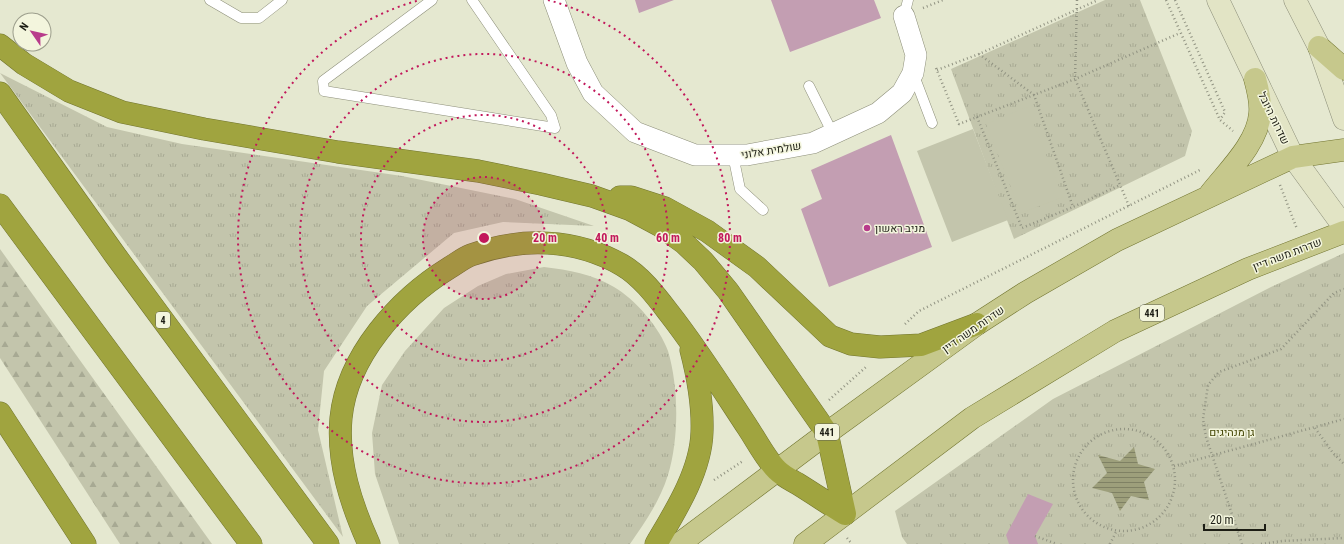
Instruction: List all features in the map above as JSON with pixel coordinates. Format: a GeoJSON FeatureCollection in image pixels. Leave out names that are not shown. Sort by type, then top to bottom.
{"type":"FeatureCollection","features":[{"type":"Feature","properties":{"kind":"highway"},"geometry":{"type":"LineString","coordinates":[[0,44],[24,64],[69,91],[122,112],[204,129],[338,152],[478,171],[592,196],[631,210],[659,226],[684,243],[703,261],[728,291],[827,432],[844,514]]}},
{"type":"Feature","properties":{"kind":"highway","name":"4"},"geometry":{"type":"LineString","coordinates":[[0,94],[115,255],[328,544]]}},
{"type":"Feature","properties":{"kind":"highway"},"geometry":{"type":"LineString","coordinates":[[592,196],[632,197],[665,208],[708,231],[751,262],[830,336],[850,344],[880,347],[921,346],[977,324]]}},
{"type":"Feature","properties":{"kind":"highway"},"geometry":{"type":"LineString","coordinates":[[0,205],[251,544]]}},
{"type":"Feature","properties":{"kind":"highway"},"geometry":{"type":"LineString","coordinates":[[369,544],[352,507],[340,443],[341,416],[348,389],[360,360],[378,330],[404,301],[432,279],[470,256],[514,245],[550,242],[589,250],[624,266],[649,288],[688,338],[776,470],[844,514]]}},
{"type":"Feature","properties":{"kind":"highway"},"geometry":{"type":"LineString","coordinates":[[656,544],[686,490],[696,462],[702,433],[701,403],[696,368],[688,338]]}},
{"type":"Feature","properties":{"kind":"highway"},"geometry":{"type":"LineString","coordinates":[[0,413],[86,544]]}},
{"type":"Feature","properties":{"kind":"main road"},"geometry":{"type":"LineString","coordinates":[[1319,47],[1344,69]]}},
{"type":"Feature","properties":{"kind":"main road"},"geometry":{"type":"LineString","coordinates":[[1206,198],[1249,144],[1256,128],[1260,113],[1259,95],[1255,79]]}},
{"type":"Feature","properties":{"kind":"main road","name":"441"},"geometry":{"type":"LineString","coordinates":[[1293,157],[1344,150]]}},
{"type":"Feature","properties":{"kind":"main road","name":"שדרות משה דיין"},"geometry":{"type":"LineString","coordinates":[[679,544],[827,432],[977,324],[1025,293],[1117,240],[1293,157]]}},
{"type":"Feature","properties":{"kind":"main road","name":"שדרות משה דיין"},"geometry":{"type":"LineString","coordinates":[[805,544],[972,418],[1115,331],[1248,269],[1344,232]]}},
{"type":"Feature","properties":{"kind":"street","name":"שולמית אלוני"},"geometry":{"type":"LineString","coordinates":[[554,0],[578,62],[593,93],[635,132],[695,155],[747,155],[814,143],[878,113],[902,93],[913,73],[916,55],[906,8]]}},
{"type":"Feature","properties":{"kind":"street","name":"שדרות היובל"},"geometry":{"type":"LineString","coordinates":[[1218,0],[1293,157],[1344,227]]}},
{"type":"Feature","properties":{"kind":"street"},"geometry":{"type":"LineString","coordinates":[[1295,0],[1319,47],[1344,119]]}},
{"type":"Feature","properties":{"kind":"lane"},"geometry":{"type":"LineString","coordinates":[[210,0],[240,18],[259,18],[282,0]]}},
{"type":"Feature","properties":{"kind":"lane"},"geometry":{"type":"LineString","coordinates":[[432,0],[323,82],[324,91],[555,128],[550,115],[472,0]]}},
{"type":"Feature","properties":{"kind":"lane"},"geometry":{"type":"LineString","coordinates":[[913,73],[932,123]]}},
{"type":"Feature","properties":{"kind":"lane"},"geometry":{"type":"LineString","coordinates":[[809,86],[833,134]]}},
{"type":"Feature","properties":{"kind":"lane"},"geometry":{"type":"LineString","coordinates":[[732,155],[740,188],[763,210]]}},
{"type":"Feature","properties":{"kind":"path"},"geometry":{"type":"LineString","coordinates":[[1076,0],[1075,79],[1128,206]]}},
{"type":"Feature","properties":{"kind":"path"},"geometry":{"type":"LineString","coordinates":[[937,70],[979,54],[1098,0]]}},
{"type":"Feature","properties":{"kind":"path"},"geometry":{"type":"LineString","coordinates":[[1176,0],[1225,112],[1220,120]]}},
{"type":"Feature","properties":{"kind":"path"},"geometry":{"type":"LineString","coordinates":[[934,63],[959,124],[1075,79],[1180,33]]}},
{"type":"Feature","properties":{"kind":"path"},"geometry":{"type":"LineString","coordinates":[[979,54],[1034,95],[1073,207]]}},
{"type":"Feature","properties":{"kind":"path"},"geometry":{"type":"LineString","coordinates":[[977,117],[1022,228],[1073,207],[1120,185]]}},
{"type":"Feature","properties":{"kind":"path"},"geometry":{"type":"LineString","coordinates":[[1230,137],[1234,132]]}},
{"type":"Feature","properties":{"kind":"path"},"geometry":{"type":"LineString","coordinates":[[813,414],[868,365],[880,347],[919,311],[1208,166]]}},
{"type":"Feature","properties":{"kind":"path"},"geometry":{"type":"LineString","coordinates":[[1274,167],[1304,248]]}},
{"type":"Feature","properties":{"kind":"path"},"geometry":{"type":"LineString","coordinates":[[1242,544],[1206,437],[1203,419],[1208,385],[1219,372],[1281,349],[1334,293],[1344,289]]}},
{"type":"Feature","properties":{"kind":"path"},"geometry":{"type":"LineString","coordinates":[[1174,466],[1344,419]]}},
{"type":"Feature","properties":{"kind":"path"},"geometry":{"type":"LineString","coordinates":[[1123,428],[1140,431],[1159,442],[1166,450],[1174,466],[1176,483],[1172,500],[1163,514],[1150,525],[1134,532],[1116,532],[1100,527],[1086,516],[1077,502],[1072,486],[1074,469],[1080,453],[1091,440],[1106,432],[1123,428]]}},
{"type":"Feature","properties":{"kind":"path"},"geometry":{"type":"LineString","coordinates":[[1315,428],[1344,464]]}},
{"type":"Feature","properties":{"kind":"path"},"geometry":{"type":"LineString","coordinates":[[686,490],[712,481],[762,449]]}},
{"type":"Feature","properties":{"kind":"path"},"geometry":{"type":"LineString","coordinates":[[1110,544],[1116,532]]}},
{"type":"Feature","properties":{"kind":"path"},"geometry":{"type":"LineString","coordinates":[[1035,536],[1057,544]]}},
{"type":"Feature","properties":{"kind":"path"},"geometry":{"type":"LineString","coordinates":[[1261,544],[1282,541],[1344,538]]}},
{"type":"Feature","properties":{"kind":"green space"},"geometry":{"type":"Polygon","coordinates":[[[1105,0],[1140,0],[1192,131],[1185,156],[1014,239],[951,69],[1105,0]]]}},
{"type":"Feature","properties":{"kind":"green space"},"geometry":{"type":"Polygon","coordinates":[[[0,73],[107,127],[182,144],[402,176],[515,199],[594,226],[503,222],[454,233],[367,306],[324,371],[318,430],[343,537],[0,73]]]}},
{"type":"Feature","properties":{"kind":"green space"},"geometry":{"type":"Polygon","coordinates":[[[1027,107],[1063,197],[1021,213],[986,124],[1027,107]]]}},
{"type":"Feature","properties":{"kind":"green space"},"geometry":{"type":"Polygon","coordinates":[[[973,129],[1008,220],[952,242],[917,151],[973,129]]]}},
{"type":"Feature","properties":{"kind":"green space"},"geometry":{"type":"Polygon","coordinates":[[[0,249],[212,544],[120,544],[0,358],[0,249]]]}},
{"type":"Feature","properties":{"kind":"green space","name":"גן מנהיגים"},"geometry":{"type":"Polygon","coordinates":[[[1344,253],[1344,544],[907,544],[902,537],[895,511],[1053,399],[1271,287],[1344,253]]]}},
{"type":"Feature","properties":{"kind":"green space"},"geometry":{"type":"Polygon","coordinates":[[[544,267],[580,273],[606,283],[622,292],[646,315],[664,342],[672,365],[676,397],[676,430],[674,446],[672,461],[665,485],[647,519],[630,544],[399,544],[375,474],[372,433],[382,385],[405,351],[444,308],[478,286],[506,274],[544,267]]]}},
{"type":"Feature","properties":{"kind":"shaded area"},"geometry":{"type":"Polygon","coordinates":[[[1134,447],[1138,464],[1155,469],[1144,482],[1149,500],[1131,496],[1120,511],[1112,493],[1092,488],[1107,473],[1098,455],[1120,461],[1134,447]]]}},
{"type":"Feature","properties":{"kind":"building"},"geometry":{"type":"Polygon","coordinates":[[[635,0],[674,0],[639,13],[635,0]]]}},
{"type":"Feature","properties":{"kind":"building"},"geometry":{"type":"Polygon","coordinates":[[[771,0],[874,0],[881,18],[790,52],[771,0]]]}},
{"type":"Feature","properties":{"kind":"building","name":"מניב ראשון"},"geometry":{"type":"Polygon","coordinates":[[[891,135],[932,247],[829,287],[801,209],[822,199],[811,170],[891,135]]]}},
{"type":"Feature","properties":{"kind":"building"},"geometry":{"type":"Polygon","coordinates":[[[1028,494],[1053,504],[1035,536],[1038,544],[1009,544],[1006,535],[1028,494]]]}},
{"type":"Feature","properties":{"kind":"place","name":"מניב ראשון"},"geometry":{"type":"Point","coordinates":[867,228]}}]}
